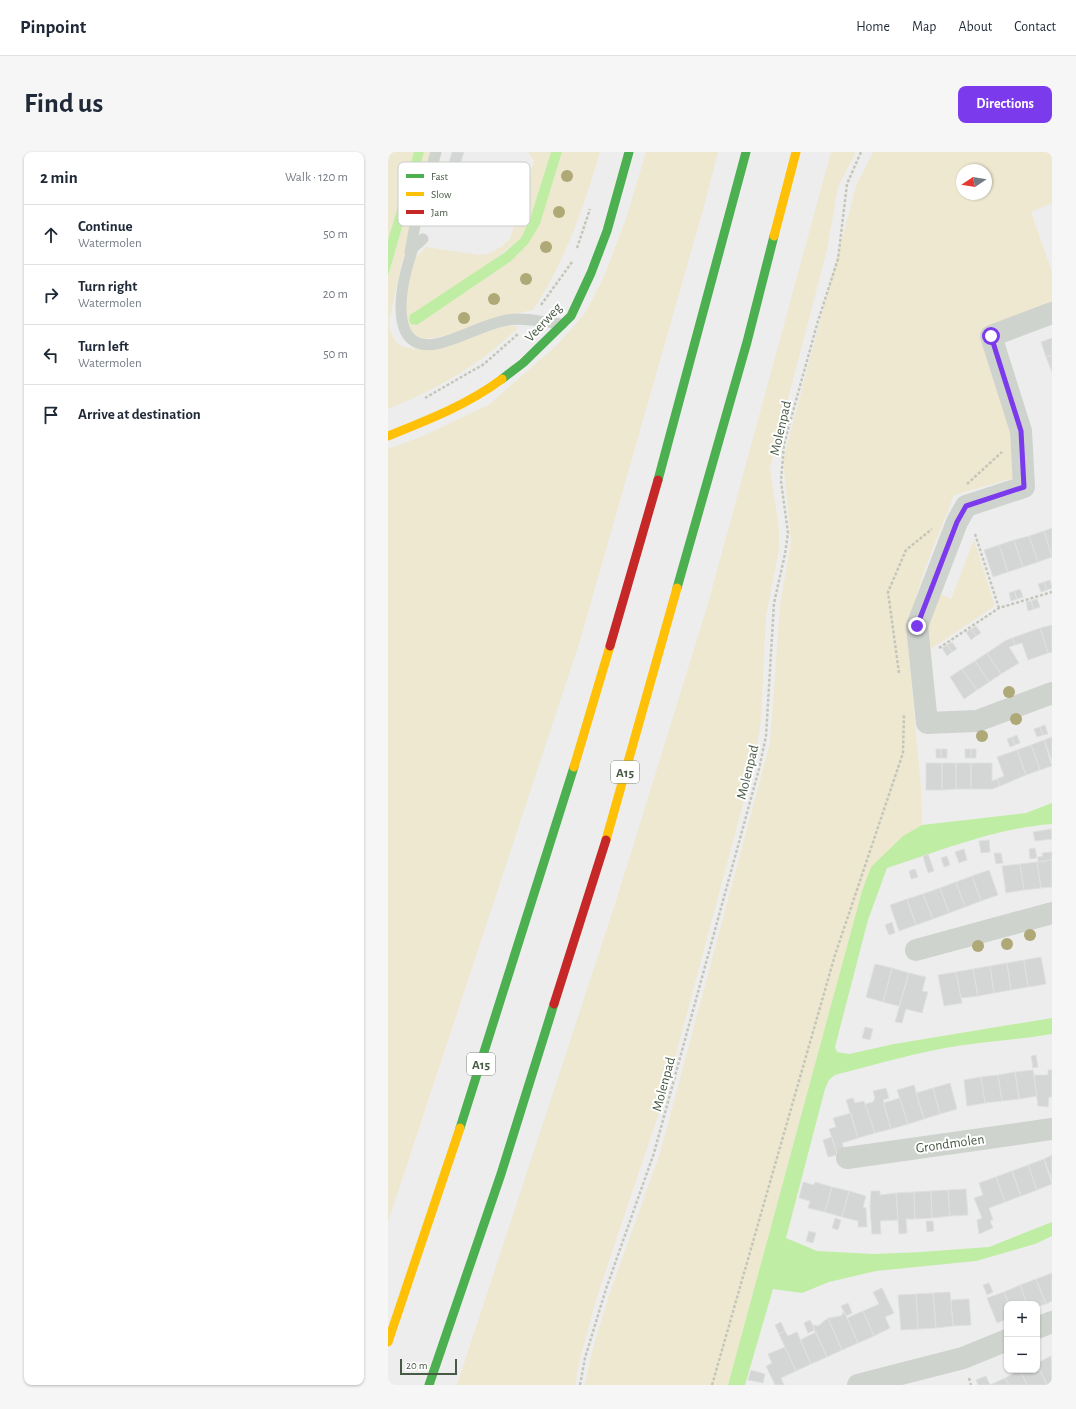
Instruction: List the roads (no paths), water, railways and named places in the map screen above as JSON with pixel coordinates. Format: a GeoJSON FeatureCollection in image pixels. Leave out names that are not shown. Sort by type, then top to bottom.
{"type":"FeatureCollection","features":[{"type":"Feature","properties":{"kind":"main road","name":"Veerweg"},"geometry":{"type":"LineString","coordinates":[[388,436],[438,416],[482,394],[523,363],[571,316],[602,245],[629,152]]}},
{"type":"Feature","properties":{"kind":"main road","name":"A15"},"geometry":{"type":"LineString","coordinates":[[388,1342],[450,1161],[569,784],[699,334],[746,152]]}},
{"type":"Feature","properties":{"kind":"main road","name":"A15"},"geometry":{"type":"LineString","coordinates":[[429,1385],[500,1174],[612,820],[747,342],[796,152]]}},
{"type":"Feature","properties":{"kind":"street"},"geometry":{"type":"LineString","coordinates":[[1052,313],[991,336],[1021,431],[1024,487],[964,497],[957,522],[917,626],[927,722],[977,721],[1052,693]]}},
{"type":"Feature","properties":{"kind":"street"},"geometry":{"type":"LineString","coordinates":[[916,950],[1052,913]]}},
{"type":"Feature","properties":{"kind":"street","name":"Grondmolen"},"geometry":{"type":"LineString","coordinates":[[848,1158],[1052,1129]]}},
{"type":"Feature","properties":{"kind":"street"},"geometry":{"type":"LineString","coordinates":[[1040,1327],[1052,1322]]}},
{"type":"Feature","properties":{"kind":"street"},"geometry":{"type":"LineString","coordinates":[[858,1385],[963,1358],[1004,1341]]}},
{"type":"Feature","properties":{"kind":"lane"},"geometry":{"type":"LineString","coordinates":[[433,162],[436,152]]}},
{"type":"Feature","properties":{"kind":"lane"},"geometry":{"type":"LineString","coordinates":[[415,226],[395,316],[398,334],[406,340],[417,344],[446,341],[492,324],[515,319],[562,324]]}},
{"type":"Feature","properties":{"kind":"lane"},"geometry":{"type":"LineString","coordinates":[[408,263],[414,248],[423,239]]}}]}
